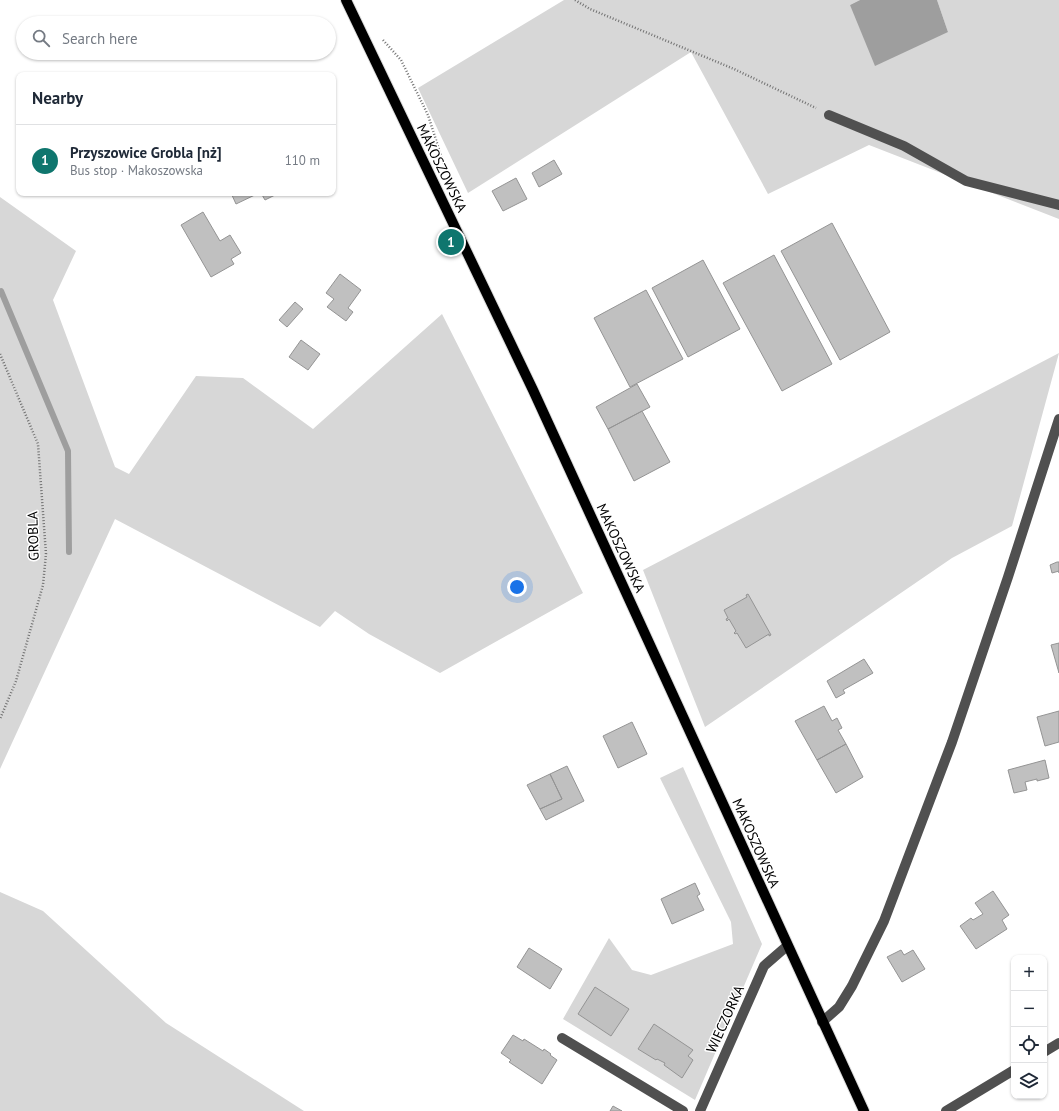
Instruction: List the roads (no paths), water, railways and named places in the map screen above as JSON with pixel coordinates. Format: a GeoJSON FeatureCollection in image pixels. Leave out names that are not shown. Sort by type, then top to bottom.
{"type":"FeatureCollection","features":[{"type":"Feature","properties":{"kind":"main road","name":"MAKOSZOWSKA"},"geometry":{"type":"LineString","coordinates":[[346,0],[533,390],[864,1111]]}},
{"type":"Feature","properties":{"kind":"street"},"geometry":{"type":"LineString","coordinates":[[829,115],[904,146],[966,181],[1059,205]]}},
{"type":"Feature","properties":{"kind":"street"},"geometry":{"type":"LineString","coordinates":[[822,1022],[839,1007],[852,986],[884,921],[952,742],[1008,577],[1059,419]]}},
{"type":"Feature","properties":{"kind":"street","name":"WIECZORKA"},"geometry":{"type":"LineString","coordinates":[[700,1111],[764,966],[787,946]]}},
{"type":"Feature","properties":{"kind":"street"},"geometry":{"type":"LineString","coordinates":[[562,1038],[683,1111]]}},
{"type":"Feature","properties":{"kind":"street"},"geometry":{"type":"LineString","coordinates":[[1047,1050],[1059,1042]]}},
{"type":"Feature","properties":{"kind":"street"},"geometry":{"type":"LineString","coordinates":[[946,1111],[1011,1072]]}},
{"type":"Feature","properties":{"kind":"waterway"},"geometry":{"type":"LineString","coordinates":[[1,291],[68,451],[69,552]]}},
{"type":"Feature","properties":{"kind":"place","name":"Przyszowice Grobla [nż]"},"geometry":{"type":"Point","coordinates":[451,242]}}]}
